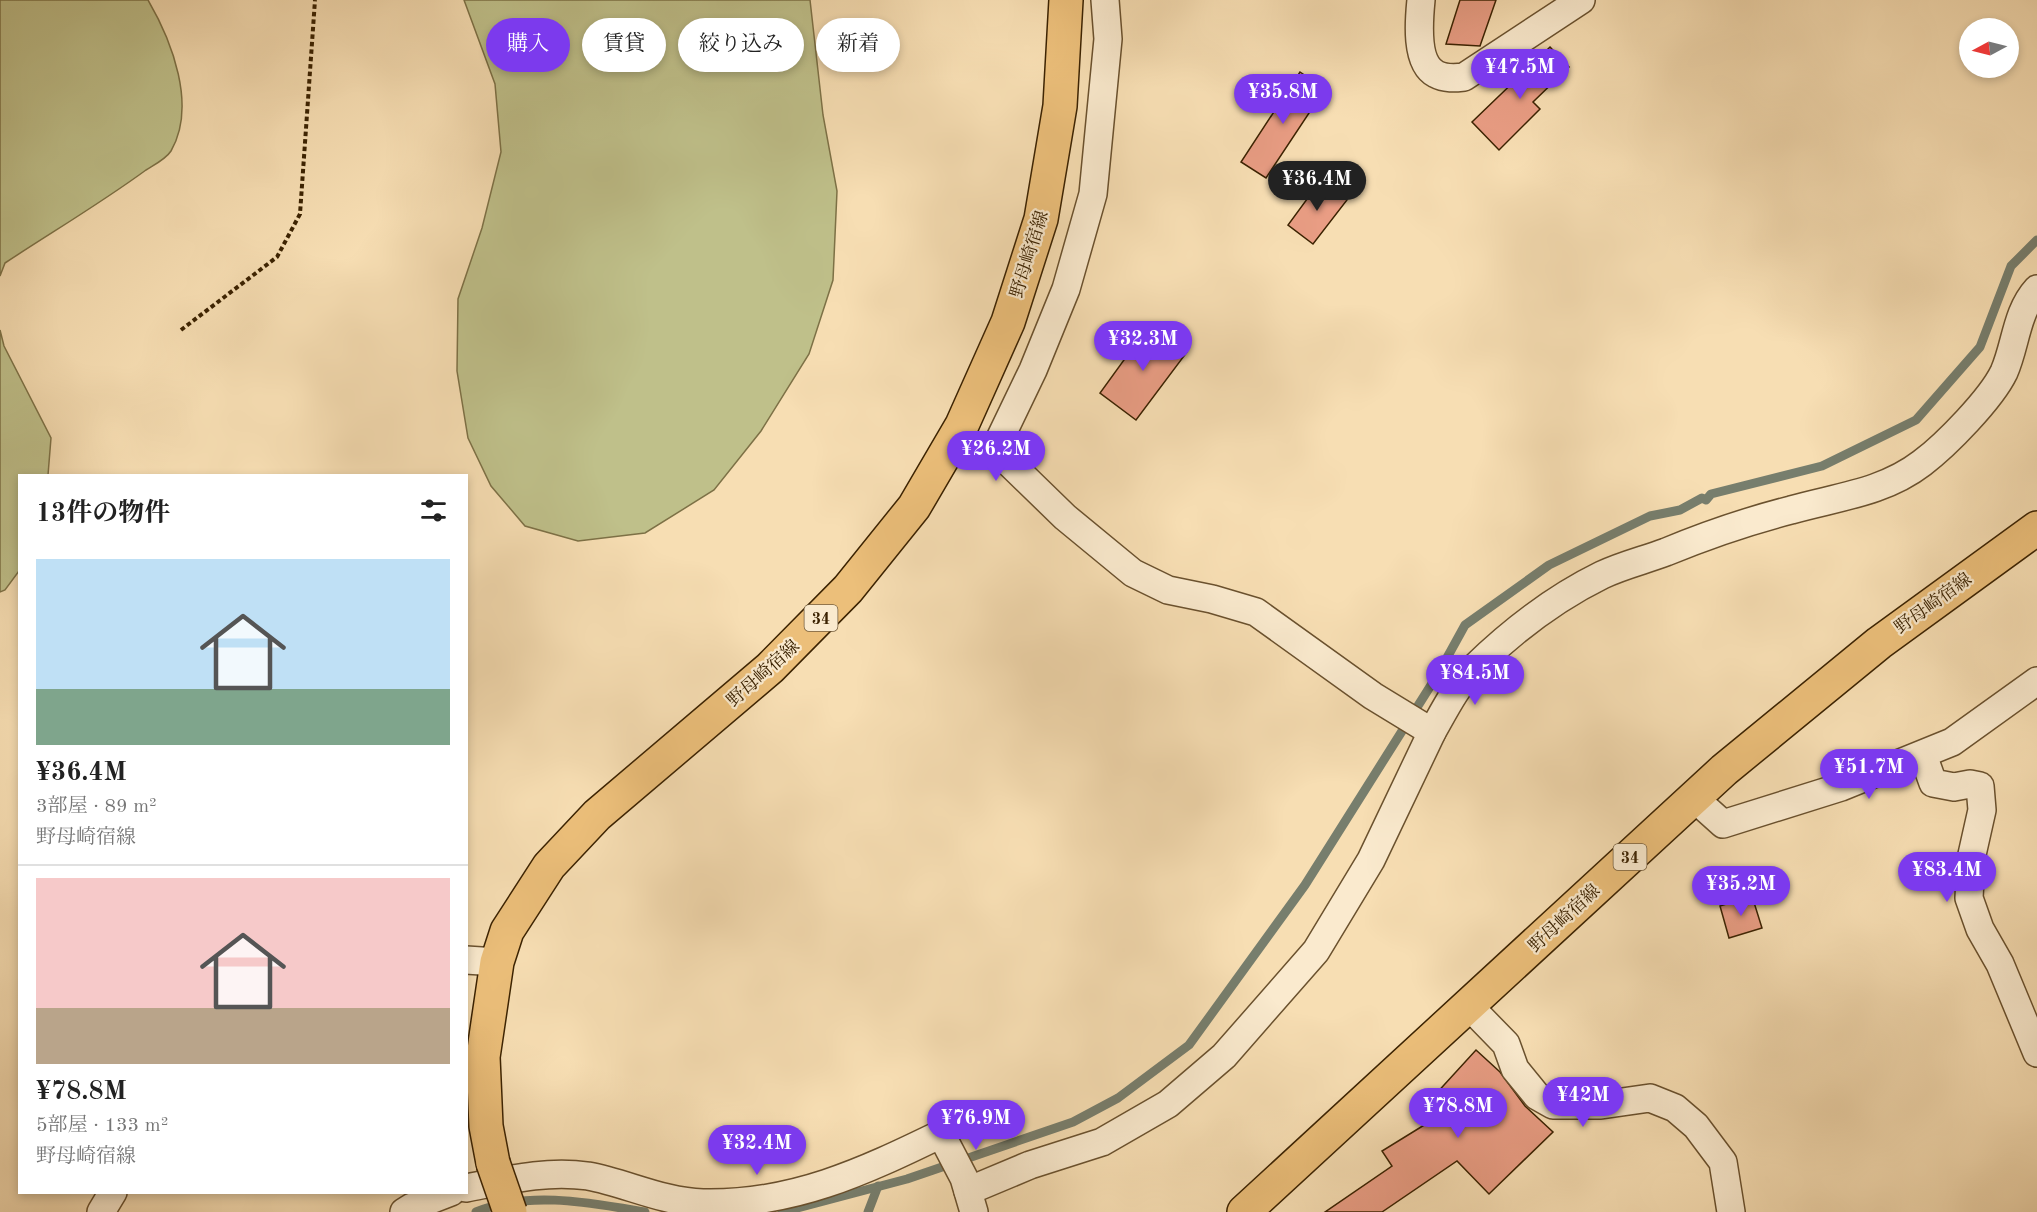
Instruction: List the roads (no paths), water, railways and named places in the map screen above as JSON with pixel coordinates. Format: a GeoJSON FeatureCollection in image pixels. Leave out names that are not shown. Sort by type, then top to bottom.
{"type":"FeatureCollection","features":[{"type":"Feature","properties":{"kind":"main road","name":"野母崎宿線"},"geometry":{"type":"LineString","coordinates":[[510,1212],[493,1163],[486,1126],[482,961],[507,931],[549,866],[597,815],[770,668],[808,631],[848,589],[920,497],[962,425],[1008,322],[1041,219],[1060,106],[1066,0]]}},
{"type":"Feature","properties":{"kind":"main road","name":"野母崎宿線"},"geometry":{"type":"LineString","coordinates":[[1244,1212],[1724,770],[1879,643],[2037,528]]}},
{"type":"Feature","properties":{"kind":"street"},"geometry":{"type":"LineString","coordinates":[[1105,0],[1108,39],[1093,194],[1066,289],[1033,370],[995,449],[1065,517],[1133,573],[1168,590],[1212,599],[1256,612],[1373,696],[1432,732]]}},
{"type":"Feature","properties":{"kind":"street"},"geometry":{"type":"LineString","coordinates":[[1421,0],[1418,26],[1425,64],[1436,74],[1450,78],[1464,77],[1581,0]]}},
{"type":"Feature","properties":{"kind":"street"},"geometry":{"type":"LineString","coordinates":[[468,1188],[532,1175],[558,1173],[590,1177],[647,1193],[701,1203],[737,1202],[797,1193],[853,1175],[940,1134],[948,1144],[968,1194],[1030,1165],[1102,1142],[1168,1104],[1224,1056],[1317,951],[1371,860],[1432,732],[1473,669],[1544,608],[1603,574],[1713,532],[1792,509],[1865,492],[1892,481],[1921,464],[1975,412],[2003,373],[2020,318],[2037,288]]}},
{"type":"Feature","properties":{"kind":"street"},"geometry":{"type":"LineString","coordinates":[[1694,798],[1723,824],[1841,787],[1952,742],[2037,681]]}},
{"type":"Feature","properties":{"kind":"street"},"geometry":{"type":"LineString","coordinates":[[1923,755],[1933,783],[1954,787],[1971,784],[1980,786],[1982,810],[1971,859],[1969,898],[1980,929],[2000,964],[2037,1053]]}},
{"type":"Feature","properties":{"kind":"street"},"geometry":{"type":"LineString","coordinates":[[1468,1006],[1506,1044],[1515,1069],[1537,1096],[1553,1105],[1601,1106],[1650,1098],[1675,1108],[1696,1126],[1723,1162],[1731,1212]]}},
{"type":"Feature","properties":{"kind":"street"},"geometry":{"type":"LineString","coordinates":[[100,1212],[112,1194]]}},
{"type":"Feature","properties":{"kind":"street"},"geometry":{"type":"LineString","coordinates":[[404,1212],[446,1194]]}},
{"type":"Feature","properties":{"kind":"waterway"},"geometry":{"type":"LineString","coordinates":[[782,1212],[907,1179],[1073,1122],[1118,1098],[1189,1045],[1305,885],[1438,674],[1465,625],[1549,565],[1650,516],[1680,510],[1702,498],[1706,500],[1711,494],[1822,466],[1916,420],[1980,347],[2011,266],[2037,240]]}},
{"type":"Feature","properties":{"kind":"waterway"},"geometry":{"type":"LineString","coordinates":[[868,1212],[878,1186]]}},
{"type":"Feature","properties":{"kind":"waterway"},"geometry":{"type":"LineString","coordinates":[[476,1212],[496,1205],[538,1200],[582,1202],[645,1212]]}}]}
